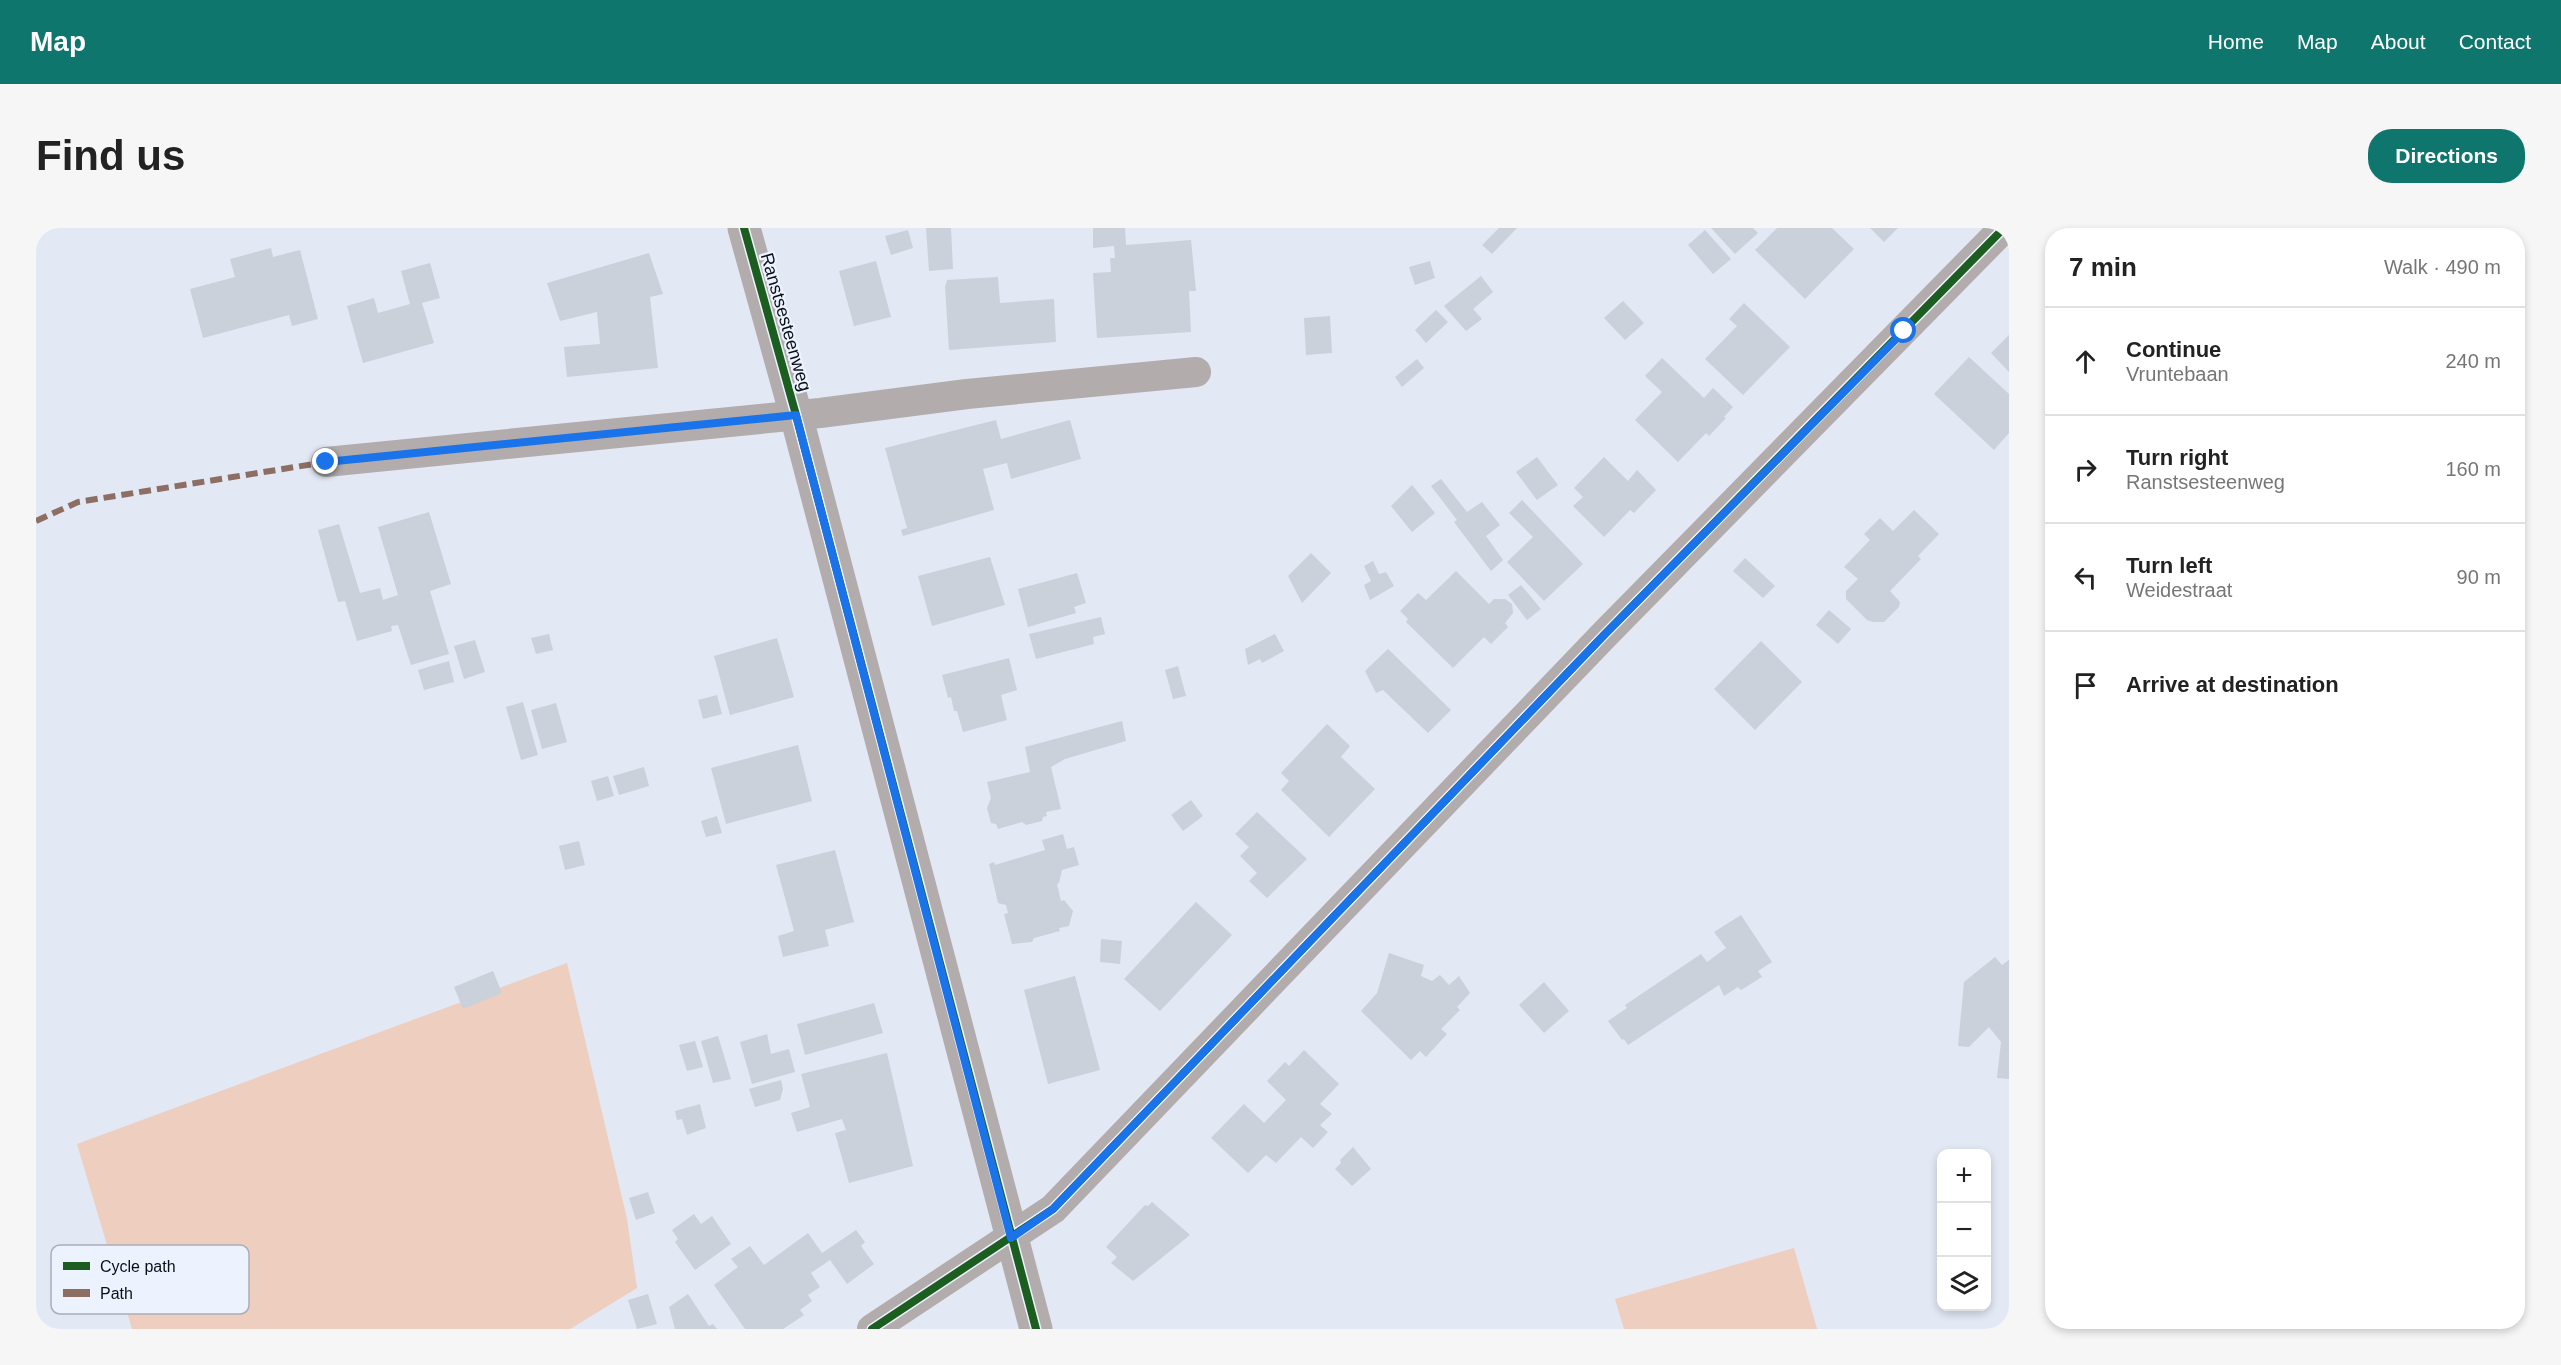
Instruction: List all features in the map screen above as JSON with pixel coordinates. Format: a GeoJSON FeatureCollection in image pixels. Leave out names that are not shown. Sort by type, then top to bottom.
{"type":"FeatureCollection","features":[{"type":"Feature","properties":{"kind":"street","name":"Ranstsesteenweg"},"geometry":{"type":"LineString","coordinates":[[744,228],[796,415],[1036,1329]]}},
{"type":"Feature","properties":{"kind":"street"},"geometry":{"type":"LineString","coordinates":[[872,1329],[1053,1209],[1605,634],[2004,228]]}},
{"type":"Feature","properties":{"kind":"street","name":"Ranstsesteenweg"},"geometry":{"type":"LineString","coordinates":[[796,415],[967,394],[1196,372]]}},
{"type":"Feature","properties":{"kind":"street"},"geometry":{"type":"LineString","coordinates":[[326,462],[796,415]]}},
{"type":"Feature","properties":{"kind":"shaded area"},"geometry":{"type":"Polygon","coordinates":[[[567,963],[627,1219],[637,1288],[570,1329],[132,1329],[128,1314],[249,1314],[249,1245],[107,1245],[77,1144],[567,963]]]}},
{"type":"Feature","properties":{"kind":"shaded area"},"geometry":{"type":"Polygon","coordinates":[[[1794,1248],[1817,1329],[1624,1329],[1615,1299],[1794,1248]]]}},
{"type":"Feature","properties":{"kind":"building"},"geometry":{"type":"Polygon","coordinates":[[[926,228],[951,228],[953,269],[929,271],[926,228]]]}},
{"type":"Feature","properties":{"kind":"building"},"geometry":{"type":"Polygon","coordinates":[[[1093,228],[1125,228],[1126,245],[1191,240],[1196,291],[1189,291],[1191,332],[1097,338],[1093,273],[1111,272],[1110,258],[1115,258],[1114,246],[1093,248],[1093,228]]]}},
{"type":"Feature","properties":{"kind":"building"},"geometry":{"type":"Polygon","coordinates":[[[1499,228],[1517,228],[1492,254],[1482,245],[1499,228]]]}},
{"type":"Feature","properties":{"kind":"building"},"geometry":{"type":"Polygon","coordinates":[[[1711,228],[1753,228],[1758,233],[1735,254],[1711,228]]]}},
{"type":"Feature","properties":{"kind":"building"},"geometry":{"type":"Polygon","coordinates":[[[1777,228],[1832,228],[1854,249],[1805,299],[1755,250],[1777,228]]]}},
{"type":"Feature","properties":{"kind":"building"},"geometry":{"type":"Polygon","coordinates":[[[1870,228],[1898,228],[1884,242],[1870,228]]]}},
{"type":"Feature","properties":{"kind":"building"},"geometry":{"type":"Polygon","coordinates":[[[908,230],[913,248],[891,255],[885,236],[908,230]]]}},
{"type":"Feature","properties":{"kind":"building"},"geometry":{"type":"Polygon","coordinates":[[[1705,230],[1731,259],[1713,274],[1688,245],[1705,230]]]}},
{"type":"Feature","properties":{"kind":"building"},"geometry":{"type":"Polygon","coordinates":[[[271,248],[273,257],[300,250],[318,319],[292,326],[289,315],[203,338],[190,289],[235,277],[230,259],[271,248]]]}},
{"type":"Feature","properties":{"kind":"building"},"geometry":{"type":"Polygon","coordinates":[[[649,253],[663,294],[650,297],[658,368],[567,377],[564,347],[600,344],[597,312],[560,321],[547,283],[649,253]]]}},
{"type":"Feature","properties":{"kind":"building"},"geometry":{"type":"Polygon","coordinates":[[[876,261],[891,317],[854,326],[839,271],[876,261]]]}},
{"type":"Feature","properties":{"kind":"building"},"geometry":{"type":"Polygon","coordinates":[[[1430,261],[1435,278],[1415,285],[1409,267],[1430,261]]]}},
{"type":"Feature","properties":{"kind":"building"},"geometry":{"type":"Polygon","coordinates":[[[430,263],[440,298],[422,303],[434,343],[363,363],[347,306],[374,298],[378,313],[410,304],[401,271],[430,263]]]}},
{"type":"Feature","properties":{"kind":"building"},"geometry":{"type":"Polygon","coordinates":[[[1481,276],[1493,292],[1473,309],[1482,319],[1466,331],[1444,306],[1481,276]]]}},
{"type":"Feature","properties":{"kind":"building"},"geometry":{"type":"Polygon","coordinates":[[[998,277],[1000,303],[1054,299],[1056,342],[949,350],[945,287],[947,280],[998,277]]]}},
{"type":"Feature","properties":{"kind":"building"},"geometry":{"type":"Polygon","coordinates":[[[1623,301],[1644,323],[1625,340],[1604,318],[1623,301]]]}},
{"type":"Feature","properties":{"kind":"building"},"geometry":{"type":"Polygon","coordinates":[[[1744,303],[1790,347],[1743,395],[1705,359],[1737,326],[1729,319],[1744,303]]]}},
{"type":"Feature","properties":{"kind":"building"},"geometry":{"type":"Polygon","coordinates":[[[1436,310],[1448,322],[1426,343],[1415,330],[1436,310]]]}},
{"type":"Feature","properties":{"kind":"building"},"geometry":{"type":"Polygon","coordinates":[[[1330,316],[1332,353],[1306,355],[1304,318],[1330,316]]]}},
{"type":"Feature","properties":{"kind":"building"},"geometry":{"type":"Polygon","coordinates":[[[2009,335],[2009,372],[1991,353],[2009,335]]]}},
{"type":"Feature","properties":{"kind":"building"},"geometry":{"type":"Polygon","coordinates":[[[1969,357],[2009,394],[2009,433],[1994,450],[1934,394],[1969,357]]]}},
{"type":"Feature","properties":{"kind":"building"},"geometry":{"type":"Polygon","coordinates":[[[1662,358],[1704,398],[1713,388],[1733,407],[1709,436],[1706,433],[1678,462],[1635,420],[1662,392],[1645,376],[1662,358]]]}},
{"type":"Feature","properties":{"kind":"building"},"geometry":{"type":"Polygon","coordinates":[[[1417,359],[1424,368],[1402,387],[1395,377],[1417,359]]]}},
{"type":"Feature","properties":{"kind":"building"},"geometry":{"type":"Polygon","coordinates":[[[996,420],[1001,439],[1070,420],[1081,459],[1011,479],[1007,463],[983,469],[994,510],[903,536],[901,530],[907,528],[885,448],[996,420]]]}},
{"type":"Feature","properties":{"kind":"building"},"geometry":{"type":"Polygon","coordinates":[[[1537,457],[1558,485],[1537,500],[1516,472],[1537,457]]]}},
{"type":"Feature","properties":{"kind":"building"},"geometry":{"type":"Polygon","coordinates":[[[1604,457],[1628,481],[1637,470],[1656,490],[1634,513],[1630,510],[1604,537],[1573,506],[1583,497],[1574,488],[1604,457]]]}},
{"type":"Feature","properties":{"kind":"building"},"geometry":{"type":"Polygon","coordinates":[[[1441,479],[1467,512],[1482,502],[1500,525],[1486,536],[1503,560],[1491,571],[1454,522],[1457,520],[1431,486],[1441,479]]]}},
{"type":"Feature","properties":{"kind":"building"},"geometry":{"type":"Polygon","coordinates":[[[1412,485],[1435,513],[1412,532],[1391,506],[1412,485]]]}},
{"type":"Feature","properties":{"kind":"building"},"geometry":{"type":"Polygon","coordinates":[[[1522,500],[1583,564],[1544,601],[1507,562],[1533,537],[1509,513],[1522,500]]]}},
{"type":"Feature","properties":{"kind":"building"},"geometry":{"type":"Polygon","coordinates":[[[1914,510],[1939,534],[1918,556],[1921,559],[1890,591],[1900,602],[1899,607],[1884,622],[1867,620],[1846,599],[1846,591],[1858,579],[1844,567],[1870,540],[1864,534],[1880,518],[1893,531],[1914,510]]]}},
{"type":"Feature","properties":{"kind":"building"},"geometry":{"type":"Polygon","coordinates":[[[429,512],[451,584],[430,591],[449,654],[411,665],[398,625],[391,626],[392,631],[357,641],[345,601],[338,602],[318,530],[339,524],[360,593],[380,588],[383,600],[398,595],[378,527],[429,512]]]}},
{"type":"Feature","properties":{"kind":"building"},"geometry":{"type":"Polygon","coordinates":[[[1311,553],[1331,573],[1302,603],[1288,576],[1311,553]]]}},
{"type":"Feature","properties":{"kind":"building"},"geometry":{"type":"Polygon","coordinates":[[[990,557],[1005,605],[932,626],[918,576],[990,557]]]}},
{"type":"Feature","properties":{"kind":"building"},"geometry":{"type":"Polygon","coordinates":[[[1745,558],[1775,586],[1763,598],[1733,571],[1745,558]]]}},
{"type":"Feature","properties":{"kind":"building"},"geometry":{"type":"Polygon","coordinates":[[[1373,561],[1379,574],[1386,572],[1394,586],[1370,600],[1364,585],[1371,581],[1364,566],[1373,561]]]}},
{"type":"Feature","properties":{"kind":"building"},"geometry":{"type":"Polygon","coordinates":[[[1456,571],[1489,604],[1494,599],[1505,599],[1512,604],[1513,613],[1505,623],[1508,627],[1491,644],[1484,637],[1453,668],[1406,622],[1408,619],[1400,611],[1418,593],[1426,600],[1456,571]]]}},
{"type":"Feature","properties":{"kind":"building"},"geometry":{"type":"Polygon","coordinates":[[[1077,573],[1086,603],[1074,607],[1076,613],[1028,627],[1018,589],[1077,573]]]}},
{"type":"Feature","properties":{"kind":"building"},"geometry":{"type":"Polygon","coordinates":[[[1521,585],[1541,609],[1527,620],[1508,595],[1521,585]]]}},
{"type":"Feature","properties":{"kind":"building"},"geometry":{"type":"Polygon","coordinates":[[[1829,610],[1851,629],[1838,644],[1816,625],[1829,610]]]}},
{"type":"Feature","properties":{"kind":"building"},"geometry":{"type":"Polygon","coordinates":[[[1101,617],[1105,634],[1093,637],[1094,644],[1036,659],[1029,634],[1101,617]]]}},
{"type":"Feature","properties":{"kind":"building"},"geometry":{"type":"Polygon","coordinates":[[[549,634],[553,650],[536,654],[531,638],[549,634]]]}},
{"type":"Feature","properties":{"kind":"building"},"geometry":{"type":"Polygon","coordinates":[[[1275,634],[1284,651],[1262,663],[1260,659],[1248,665],[1245,649],[1275,634]]]}},
{"type":"Feature","properties":{"kind":"building"},"geometry":{"type":"Polygon","coordinates":[[[777,638],[794,697],[730,715],[714,656],[777,638]]]}},
{"type":"Feature","properties":{"kind":"building"},"geometry":{"type":"Polygon","coordinates":[[[475,640],[485,672],[464,679],[454,646],[475,640]]]}},
{"type":"Feature","properties":{"kind":"building"},"geometry":{"type":"Polygon","coordinates":[[[1761,641],[1802,682],[1755,730],[1714,689],[1761,641]]]}},
{"type":"Feature","properties":{"kind":"building"},"geometry":{"type":"Polygon","coordinates":[[[1388,649],[1451,710],[1428,733],[1383,690],[1376,693],[1365,671],[1388,649]]]}},
{"type":"Feature","properties":{"kind":"building"},"geometry":{"type":"Polygon","coordinates":[[[1009,658],[1017,690],[1001,695],[1007,720],[963,732],[951,697],[948,698],[942,675],[1009,658]]]}},
{"type":"Feature","properties":{"kind":"building"},"geometry":{"type":"Polygon","coordinates":[[[449,661],[454,682],[424,690],[418,670],[449,661]]]}},
{"type":"Feature","properties":{"kind":"building"},"geometry":{"type":"Polygon","coordinates":[[[1178,666],[1186,696],[1173,699],[1165,670],[1178,666]]]}},
{"type":"Feature","properties":{"kind":"building"},"geometry":{"type":"Polygon","coordinates":[[[717,695],[722,714],[703,719],[698,700],[717,695]]]}},
{"type":"Feature","properties":{"kind":"building"},"geometry":{"type":"Polygon","coordinates":[[[523,702],[538,755],[521,760],[506,707],[523,702]]]}},
{"type":"Feature","properties":{"kind":"building"},"geometry":{"type":"Polygon","coordinates":[[[556,703],[567,742],[542,749],[531,710],[556,703]]]}},
{"type":"Feature","properties":{"kind":"building"},"geometry":{"type":"Polygon","coordinates":[[[1122,721],[1126,741],[1065,759],[1051,767],[1061,809],[1046,812],[1047,816],[1043,817],[1042,821],[1026,825],[1022,822],[998,829],[996,824],[991,823],[987,808],[991,798],[987,782],[1030,772],[1025,747],[1122,721]]]}},
{"type":"Feature","properties":{"kind":"building"},"geometry":{"type":"Polygon","coordinates":[[[1327,724],[1350,746],[1341,757],[1375,789],[1329,837],[1281,790],[1289,781],[1281,773],[1327,724]]]}},
{"type":"Feature","properties":{"kind":"building"},"geometry":{"type":"Polygon","coordinates":[[[798,745],[812,801],[726,824],[711,768],[798,745]]]}},
{"type":"Feature","properties":{"kind":"building"},"geometry":{"type":"Polygon","coordinates":[[[644,767],[649,786],[619,795],[613,776],[644,767]]]}},
{"type":"Feature","properties":{"kind":"building"},"geometry":{"type":"Polygon","coordinates":[[[608,776],[614,796],[597,801],[591,781],[608,776]]]}},
{"type":"Feature","properties":{"kind":"building"},"geometry":{"type":"Polygon","coordinates":[[[1191,800],[1203,816],[1183,831],[1171,815],[1191,800]]]}},
{"type":"Feature","properties":{"kind":"building"},"geometry":{"type":"Polygon","coordinates":[[[1257,812],[1307,859],[1267,898],[1249,881],[1257,873],[1240,856],[1249,847],[1235,834],[1257,812]]]}},
{"type":"Feature","properties":{"kind":"building"},"geometry":{"type":"Polygon","coordinates":[[[717,816],[722,833],[706,837],[701,821],[717,816]]]}},
{"type":"Feature","properties":{"kind":"building"},"geometry":{"type":"Polygon","coordinates":[[[1063,834],[1067,849],[1074,847],[1079,865],[1062,870],[1057,884],[1061,901],[1064,900],[1073,911],[1069,926],[1059,928],[1060,931],[1034,938],[1032,942],[1012,944],[1004,914],[1008,913],[1006,905],[998,903],[989,864],[994,862],[995,865],[1045,850],[1042,840],[1063,834]]]}},
{"type":"Feature","properties":{"kind":"building"},"geometry":{"type":"Polygon","coordinates":[[[579,841],[585,865],[565,870],[559,846],[579,841]]]}},
{"type":"Feature","properties":{"kind":"building"},"geometry":{"type":"Polygon","coordinates":[[[835,850],[854,922],[825,930],[829,946],[783,957],[778,936],[794,931],[776,865],[835,850]]]}},
{"type":"Feature","properties":{"kind":"building"},"geometry":{"type":"Polygon","coordinates":[[[1196,902],[1232,935],[1160,1011],[1124,979],[1196,902]]]}},
{"type":"Feature","properties":{"kind":"building"},"geometry":{"type":"Polygon","coordinates":[[[1741,915],[1772,962],[1758,971],[1762,977],[1741,990],[1738,987],[1724,996],[1719,985],[1628,1045],[1624,1039],[1622,1040],[1608,1021],[1627,1008],[1625,1005],[1701,954],[1707,962],[1726,948],[1714,932],[1741,915]]]}},
{"type":"Feature","properties":{"kind":"building"},"geometry":{"type":"Polygon","coordinates":[[[1101,939],[1122,941],[1120,964],[1100,962],[1101,939]]]}},
{"type":"Feature","properties":{"kind":"building"},"geometry":{"type":"Polygon","coordinates":[[[1389,953],[1424,965],[1421,976],[1432,981],[1440,975],[1449,985],[1459,976],[1470,993],[1457,1007],[1460,1010],[1441,1029],[1447,1034],[1426,1057],[1420,1051],[1411,1060],[1361,1011],[1377,993],[1389,953]]]}},
{"type":"Feature","properties":{"kind":"building"},"geometry":{"type":"Polygon","coordinates":[[[1995,957],[2002,965],[2009,960],[2009,1079],[1997,1078],[2001,1042],[1989,1027],[1969,1047],[1958,1046],[1964,982],[1995,957]]]}},
{"type":"Feature","properties":{"kind":"building"},"geometry":{"type":"Polygon","coordinates":[[[493,971],[502,993],[463,1009],[454,987],[493,971]]]}},
{"type":"Feature","properties":{"kind":"building"},"geometry":{"type":"Polygon","coordinates":[[[1075,976],[1100,1070],[1048,1084],[1024,990],[1075,976]]]}},
{"type":"Feature","properties":{"kind":"building"},"geometry":{"type":"Polygon","coordinates":[[[1544,982],[1569,1011],[1544,1033],[1519,1005],[1544,982]]]}},
{"type":"Feature","properties":{"kind":"building"},"geometry":{"type":"Polygon","coordinates":[[[874,1003],[883,1033],[805,1055],[797,1024],[874,1003]]]}},
{"type":"Feature","properties":{"kind":"building"},"geometry":{"type":"Polygon","coordinates":[[[767,1034],[771,1054],[789,1049],[795,1072],[752,1084],[740,1042],[767,1034]]]}},
{"type":"Feature","properties":{"kind":"building"},"geometry":{"type":"Polygon","coordinates":[[[718,1036],[731,1079],[713,1083],[701,1041],[718,1036]]]}},
{"type":"Feature","properties":{"kind":"building"},"geometry":{"type":"Polygon","coordinates":[[[695,1041],[703,1067],[687,1071],[679,1045],[695,1041]]]}},
{"type":"Feature","properties":{"kind":"building"},"geometry":{"type":"Polygon","coordinates":[[[1304,1050],[1339,1084],[1320,1104],[1332,1114],[1320,1125],[1328,1132],[1313,1148],[1301,1137],[1276,1163],[1266,1155],[1248,1173],[1211,1138],[1244,1104],[1264,1123],[1286,1100],[1267,1081],[1285,1062],[1289,1066],[1304,1050]]]}},
{"type":"Feature","properties":{"kind":"building"},"geometry":{"type":"Polygon","coordinates":[[[887,1053],[913,1166],[849,1183],[835,1133],[846,1130],[842,1119],[797,1132],[791,1113],[810,1107],[801,1074],[887,1053]]]}},
{"type":"Feature","properties":{"kind":"building"},"geometry":{"type":"Polygon","coordinates":[[[781,1080],[783,1089],[780,1100],[755,1107],[749,1089],[781,1080]]]}},
{"type":"Feature","properties":{"kind":"building"},"geometry":{"type":"Polygon","coordinates":[[[700,1104],[706,1128],[687,1135],[682,1119],[677,1120],[675,1111],[700,1104]]]}},
{"type":"Feature","properties":{"kind":"building"},"geometry":{"type":"Polygon","coordinates":[[[1353,1147],[1371,1169],[1352,1186],[1335,1169],[1341,1163],[1340,1160],[1353,1147]]]}},
{"type":"Feature","properties":{"kind":"building"},"geometry":{"type":"Polygon","coordinates":[[[648,1192],[655,1213],[636,1220],[629,1198],[648,1192]]]}},
{"type":"Feature","properties":{"kind":"building"},"geometry":{"type":"Polygon","coordinates":[[[1152,1202],[1190,1235],[1133,1281],[1111,1263],[1117,1257],[1106,1247],[1145,1205],[1148,1206],[1152,1202]]]}},
{"type":"Feature","properties":{"kind":"building"},"geometry":{"type":"Polygon","coordinates":[[[694,1214],[701,1224],[712,1216],[731,1244],[695,1270],[675,1242],[678,1239],[672,1230],[694,1214]]]}},
{"type":"Feature","properties":{"kind":"building"},"geometry":{"type":"Polygon","coordinates":[[[856,1230],[865,1242],[861,1246],[874,1264],[847,1284],[830,1260],[811,1273],[820,1287],[808,1295],[812,1301],[800,1310],[804,1315],[783,1329],[745,1329],[714,1285],[738,1267],[731,1259],[750,1246],[764,1265],[808,1233],[822,1253],[856,1230]]]}},
{"type":"Feature","properties":{"kind":"building"},"geometry":{"type":"Polygon","coordinates":[[[648,1294],[657,1324],[637,1329],[628,1300],[648,1294]]]}},
{"type":"Feature","properties":{"kind":"building"},"geometry":{"type":"Polygon","coordinates":[[[688,1294],[709,1326],[713,1324],[717,1329],[675,1329],[669,1307],[688,1294]]]}},
{"type":"Feature","properties":{"kind":"marked path"},"geometry":{"type":"LineString","coordinates":[[36,521],[78,502],[326,462]]}},
{"type":"Feature","properties":{"kind":"cycle path"},"geometry":{"type":"LineString","coordinates":[[744,228],[796,415],[1036,1329]]}},
{"type":"Feature","properties":{"kind":"cycle path"},"geometry":{"type":"LineString","coordinates":[[872,1329],[1053,1209],[1605,634],[2004,228]]}},
{"type":"Feature","properties":{"kind":"route"},"geometry":{"type":"LineString","coordinates":[[326,462],[796,415],[1011,1238],[1053,1209],[1605,634],[1904,331]]}}]}
